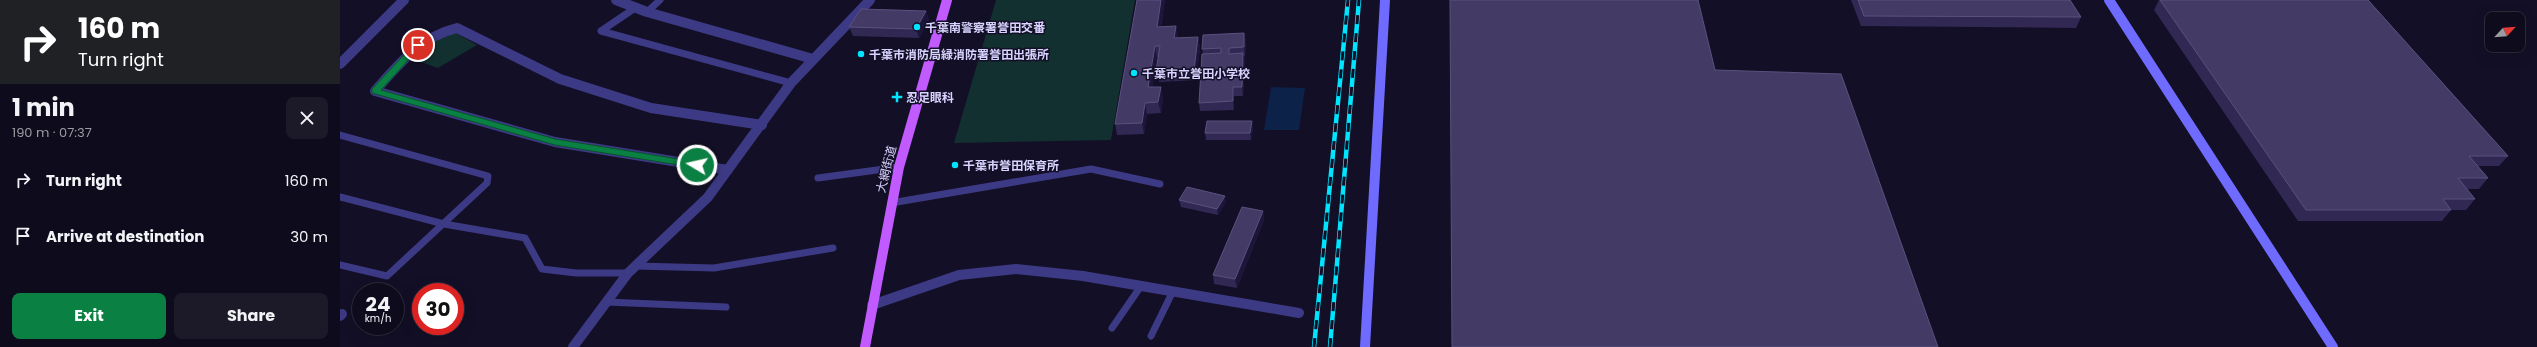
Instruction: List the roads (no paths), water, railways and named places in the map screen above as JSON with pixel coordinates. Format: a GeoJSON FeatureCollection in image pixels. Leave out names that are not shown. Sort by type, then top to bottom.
{"type":"FeatureCollection","features":[{"type":"Feature","properties":{"kind":"main road","name":"大網街道"},"geometry":{"type":"LineString","coordinates":[[865,347],[890,203],[947,0]]}},
{"type":"Feature","properties":{"kind":"street"},"geometry":{"type":"LineString","coordinates":[[340,64],[404,0]]}},
{"type":"Feature","properties":{"kind":"street"},"geometry":{"type":"LineString","coordinates":[[616,0],[647,12],[813,59]]}},
{"type":"Feature","properties":{"kind":"street"},"geometry":{"type":"LineString","coordinates":[[573,347],[632,270],[708,197],[762,125],[791,83],[870,0]]}},
{"type":"Feature","properties":{"kind":"street"},"geometry":{"type":"LineString","coordinates":[[1365,347],[1385,0]]}},
{"type":"Feature","properties":{"kind":"street"},"geometry":{"type":"LineString","coordinates":[[2109,0],[2333,347]]}},
{"type":"Feature","properties":{"kind":"street"},"geometry":{"type":"LineString","coordinates":[[728,170],[555,142],[375,91],[418,45],[442,30],[457,28],[560,79],[651,108],[762,125]]}},
{"type":"Feature","properties":{"kind":"street"},"geometry":{"type":"LineString","coordinates":[[872,305],[959,275],[1016,269],[1083,276],[1299,313]]}},
{"type":"Feature","properties":{"kind":"lane"},"geometry":{"type":"LineString","coordinates":[[647,12],[660,0]]}},
{"type":"Feature","properties":{"kind":"lane"},"geometry":{"type":"LineString","coordinates":[[635,8],[601,31],[791,83]]}},
{"type":"Feature","properties":{"kind":"lane"},"geometry":{"type":"LineString","coordinates":[[340,135],[488,176],[487,183],[387,276],[340,265]]}},
{"type":"Feature","properties":{"kind":"lane"},"geometry":{"type":"LineString","coordinates":[[818,178],[899,167]]}},
{"type":"Feature","properties":{"kind":"lane"},"geometry":{"type":"LineString","coordinates":[[890,203],[1091,169],[1160,184]]}},
{"type":"Feature","properties":{"kind":"lane"},"geometry":{"type":"LineString","coordinates":[[340,197],[444,224],[525,238],[542,269],[576,273],[714,268],[834,248]]}},
{"type":"Feature","properties":{"kind":"lane"},"geometry":{"type":"LineString","coordinates":[[1112,328],[1141,286]]}},
{"type":"Feature","properties":{"kind":"lane"},"geometry":{"type":"LineString","coordinates":[[1151,336],[1173,291]]}},
{"type":"Feature","properties":{"kind":"lane"},"geometry":{"type":"LineString","coordinates":[[606,302],[726,307]]}},
{"type":"Feature","properties":{"kind":"water"},"geometry":{"type":"Polygon","coordinates":[[[1271,87],[1305,88],[1299,130],[1264,130],[1271,87]]]}},
{"type":"Feature","properties":{"kind":"railway"},"geometry":{"type":"LineString","coordinates":[[1314,347],[1348,0]]}},
{"type":"Feature","properties":{"kind":"railway"},"geometry":{"type":"LineString","coordinates":[[1330,347],[1359,0]]}},
{"type":"Feature","properties":{"kind":"place","name":"千葉南警察署誉田交番"},"geometry":{"type":"Point","coordinates":[917,27]}},
{"type":"Feature","properties":{"kind":"place","name":"千葉市消防局緑消防署誉田出張所"},"geometry":{"type":"Point","coordinates":[861,54]}},
{"type":"Feature","properties":{"kind":"place","name":"千葉市立誉田小学校"},"geometry":{"type":"Point","coordinates":[1134,73]}},
{"type":"Feature","properties":{"kind":"place","name":"忍足眼科"},"geometry":{"type":"Point","coordinates":[897,97]}},
{"type":"Feature","properties":{"kind":"place","name":"千葉市誉田保育所"},"geometry":{"type":"Point","coordinates":[955,165]}}]}
